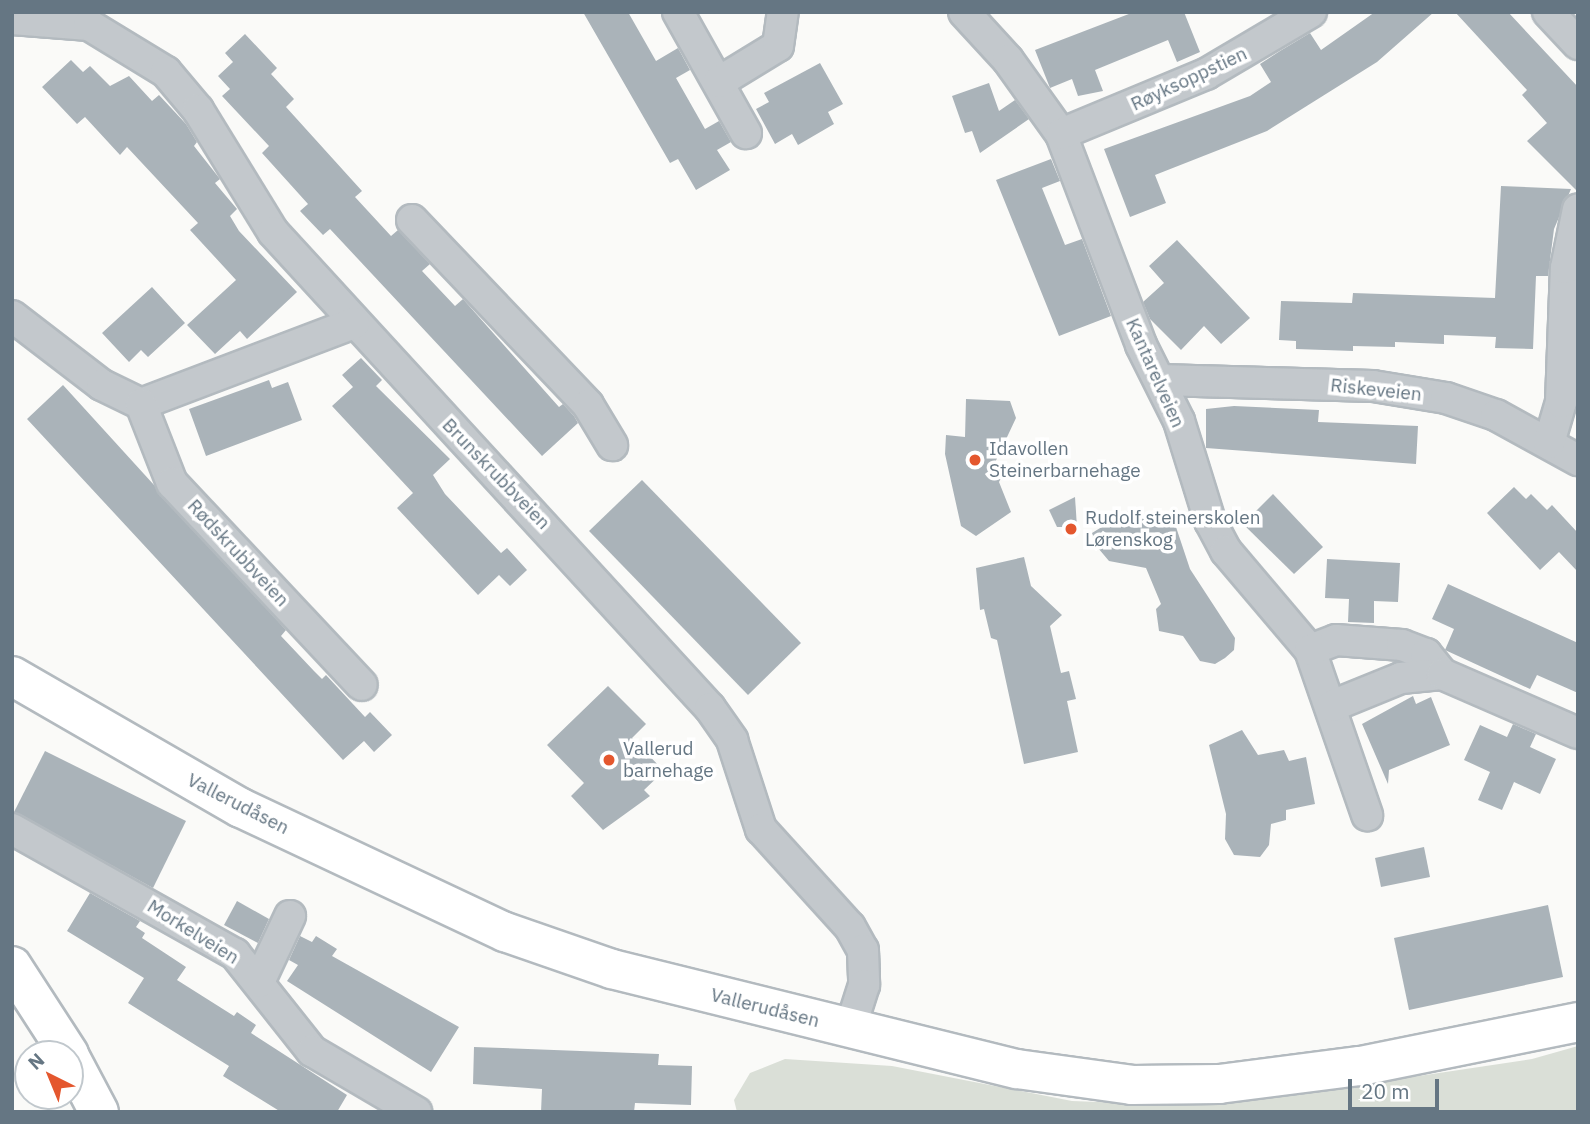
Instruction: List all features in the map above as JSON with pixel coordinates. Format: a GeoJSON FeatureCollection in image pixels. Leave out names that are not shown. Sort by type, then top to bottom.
{"type":"FeatureCollection","features":[{"type":"Feature","properties":{"kind":"street"},"geometry":{"type":"LineString","coordinates":[[678,12],[746,133]]}},
{"type":"Feature","properties":{"kind":"street"},"geometry":{"type":"LineString","coordinates":[[719,82],[778,47],[783,12]]}},
{"type":"Feature","properties":{"kind":"street","name":"Kantarelveien"},"geometry":{"type":"LineString","coordinates":[[964,12],[1008,60],[1061,134],[1141,345],[1160,380],[1210,522],[1226,551],[1310,650],[1332,706],[1367,815]]}},
{"type":"Feature","properties":{"kind":"street","name":"Røyksoppstien"},"geometry":{"type":"LineString","coordinates":[[1061,134],[1206,74],[1311,12]]}},
{"type":"Feature","properties":{"kind":"street"},"geometry":{"type":"LineString","coordinates":[[1548,12],[1578,44]]}},
{"type":"Feature","properties":{"kind":"street","name":"Brunskrubbveien"},"geometry":{"type":"LineString","coordinates":[[12,19],[89,25],[166,72],[198,110],[273,232],[722,723],[739,757],[761,829],[850,927],[863,950],[864,985],[850,1028]]}},
{"type":"Feature","properties":{"kind":"street"},"geometry":{"type":"LineString","coordinates":[[1549,443],[1561,402],[1566,268],[1578,209]]}},
{"type":"Feature","properties":{"kind":"street"},"geometry":{"type":"LineString","coordinates":[[412,220],[588,405],[612,445]]}},
{"type":"Feature","properties":{"kind":"street"},"geometry":{"type":"LineString","coordinates":[[12,316],[102,385],[141,404],[354,323]]}},
{"type":"Feature","properties":{"kind":"street","name":"Riskeveien"},"geometry":{"type":"LineString","coordinates":[[1160,380],[1412,391],[1472,404],[1578,460]]}},
{"type":"Feature","properties":{"kind":"street","name":"Rødskrubbveien"},"geometry":{"type":"LineString","coordinates":[[141,404],[172,483],[362,685]]}},
{"type":"Feature","properties":{"kind":"street"},"geometry":{"type":"LineString","coordinates":[[1310,650],[1336,640],[1402,645],[1426,654],[1442,674],[1578,733]]}},
{"type":"Feature","properties":{"kind":"street"},"geometry":{"type":"LineString","coordinates":[[1332,706],[1401,678],[1442,674]]}},
{"type":"Feature","properties":{"kind":"street","name":"Vallerudåsen"},"geometry":{"type":"LineString","coordinates":[[12,676],[241,808],[505,932],[612,969],[1017,1069],[1176,1086],[1336,1070],[1578,1022]]}},
{"type":"Feature","properties":{"kind":"street","name":"Morkelveien"},"geometry":{"type":"LineString","coordinates":[[12,829],[235,954],[258,982],[294,1035],[312,1051],[416,1112]]}},
{"type":"Feature","properties":{"kind":"street"},"geometry":{"type":"LineString","coordinates":[[258,982],[290,916]]}},
{"type":"Feature","properties":{"kind":"street"},"geometry":{"type":"LineString","coordinates":[[12,966],[59,1040]]}},
{"type":"Feature","properties":{"kind":"street"},"geometry":{"type":"LineString","coordinates":[[84,1084],[99,1112]]}},
{"type":"Feature","properties":{"kind":"shaded area"},"geometry":{"type":"Polygon","coordinates":[[[1578,1046],[1578,1112],[737,1112],[734,1100],[750,1073],[785,1059],[892,1066],[1072,1101],[1178,1105],[1278,1097],[1532,1059],[1578,1046]]]}},
{"type":"Feature","properties":{"kind":"building"},"geometry":{"type":"Polygon","coordinates":[[[583,12],[628,12],[656,61],[678,48],[690,70],[676,78],[705,129],[719,121],[731,142],[717,150],[730,170],[696,190],[678,159],[670,163],[583,12]]]}},
{"type":"Feature","properties":{"kind":"building"},"geometry":{"type":"Polygon","coordinates":[[[1134,12],[1184,12],[1200,52],[1177,62],[1168,40],[1095,70],[1103,91],[1078,96],[1072,79],[1050,88],[1035,50],[1134,12]]]}},
{"type":"Feature","properties":{"kind":"building"},"geometry":{"type":"Polygon","coordinates":[[[1375,12],[1434,12],[1377,62],[1267,131],[1155,175],[1166,203],[1130,217],[1104,149],[1250,96],[1271,82],[1260,64],[1310,33],[1321,50],[1375,12]]]}},
{"type":"Feature","properties":{"kind":"building"},"geometry":{"type":"Polygon","coordinates":[[[1455,12],[1508,12],[1578,87],[1578,192],[1527,141],[1547,123],[1522,95],[1527,90],[1455,12]]]}},
{"type":"Feature","properties":{"kind":"building"},"geometry":{"type":"Polygon","coordinates":[[[245,34],[277,68],[271,74],[294,99],[286,107],[362,191],[355,197],[391,236],[398,230],[430,264],[422,271],[455,306],[463,299],[559,407],[563,404],[574,416],[578,423],[542,456],[330,229],[323,235],[300,211],[308,204],[262,153],[269,146],[222,96],[230,89],[218,76],[233,62],[225,53],[245,34]]]}},
{"type":"Feature","properties":{"kind":"building"},"geometry":{"type":"Polygon","coordinates":[[[71,60],[83,72],[90,66],[110,86],[129,76],[152,101],[159,95],[186,124],[197,142],[194,146],[220,179],[215,183],[237,209],[230,216],[239,231],[297,292],[247,339],[240,331],[215,354],[187,325],[236,280],[190,230],[198,223],[127,147],[120,155],[85,117],[77,124],[42,87],[71,60]]]}},
{"type":"Feature","properties":{"kind":"building"},"geometry":{"type":"Polygon","coordinates":[[[820,63],[843,104],[828,112],[834,124],[798,145],[792,134],[775,144],[756,109],[769,102],[764,93],[820,63]]]}},
{"type":"Feature","properties":{"kind":"building"},"geometry":{"type":"Polygon","coordinates":[[[989,83],[999,111],[1015,100],[1029,119],[980,153],[972,131],[965,133],[952,96],[989,83]]]}},
{"type":"Feature","properties":{"kind":"building"},"geometry":{"type":"Polygon","coordinates":[[[1051,159],[1060,181],[1042,188],[1065,245],[1082,239],[1111,316],[1059,336],[996,180],[1051,159]]]}},
{"type":"Feature","properties":{"kind":"building"},"geometry":{"type":"Polygon","coordinates":[[[1501,186],[1571,189],[1554,229],[1548,276],[1536,276],[1533,349],[1495,348],[1496,337],[1444,335],[1444,344],[1395,342],[1395,347],[1353,346],[1353,351],[1296,349],[1296,341],[1279,340],[1281,301],[1352,303],[1353,293],[1495,298],[1501,186]]]}},
{"type":"Feature","properties":{"kind":"building"},"geometry":{"type":"Polygon","coordinates":[[[1177,240],[1250,318],[1221,344],[1204,326],[1181,350],[1150,319],[1143,302],[1164,283],[1149,266],[1177,240]]]}},
{"type":"Feature","properties":{"kind":"building"},"geometry":{"type":"Polygon","coordinates":[[[152,287],[185,323],[148,357],[141,350],[129,362],[102,333],[152,287]]]}},
{"type":"Feature","properties":{"kind":"building"},"geometry":{"type":"Polygon","coordinates":[[[361,358],[382,380],[376,386],[450,459],[433,475],[445,494],[501,553],[507,548],[527,570],[510,586],[499,575],[478,595],[397,508],[413,493],[332,406],[353,387],[342,375],[361,358]]]}},
{"type":"Feature","properties":{"kind":"building"},"geometry":{"type":"Polygon","coordinates":[[[269,380],[272,388],[288,382],[302,420],[206,456],[189,409],[269,380]]]}},
{"type":"Feature","properties":{"kind":"building"},"geometry":{"type":"Polygon","coordinates":[[[63,385],[286,630],[281,636],[322,679],[326,675],[365,717],[370,712],[392,735],[374,752],[364,741],[343,760],[27,419],[63,385]]]}},
{"type":"Feature","properties":{"kind":"building"},"geometry":{"type":"Polygon","coordinates":[[[966,399],[1010,401],[1016,418],[992,469],[1003,474],[999,482],[1011,512],[976,536],[961,526],[945,454],[946,435],[965,437],[966,399]]]}},
{"type":"Feature","properties":{"kind":"building"},"geometry":{"type":"Polygon","coordinates":[[[1234,406],[1319,410],[1318,422],[1418,426],[1416,464],[1206,448],[1206,409],[1234,406]]]}},
{"type":"Feature","properties":{"kind":"building"},"geometry":{"type":"Polygon","coordinates":[[[642,480],[801,643],[748,695],[589,531],[642,480]]]}},
{"type":"Feature","properties":{"kind":"building"},"geometry":{"type":"Polygon","coordinates":[[[1514,487],[1526,499],[1531,494],[1547,510],[1552,505],[1578,533],[1578,572],[1559,552],[1540,570],[1487,513],[1514,487]]]}},
{"type":"Feature","properties":{"kind":"building"},"geometry":{"type":"Polygon","coordinates":[[[1273,494],[1323,547],[1294,574],[1243,524],[1273,494]]]}},
{"type":"Feature","properties":{"kind":"building"},"geometry":{"type":"Polygon","coordinates":[[[1075,497],[1077,527],[1057,527],[1049,510],[1075,497]]]}},
{"type":"Feature","properties":{"kind":"building"},"geometry":{"type":"Polygon","coordinates":[[[1131,509],[1175,524],[1190,569],[1235,638],[1234,650],[1215,664],[1200,661],[1183,636],[1159,631],[1156,609],[1161,604],[1146,568],[1109,561],[1098,548],[1092,533],[1131,509]]]}},
{"type":"Feature","properties":{"kind":"building"},"geometry":{"type":"Polygon","coordinates":[[[1024,557],[1031,586],[1062,615],[1050,626],[1061,673],[1069,671],[1076,699],[1067,701],[1078,752],[1024,764],[997,640],[991,638],[984,609],[980,610],[976,568],[1024,557]]]}},
{"type":"Feature","properties":{"kind":"building"},"geometry":{"type":"Polygon","coordinates":[[[1327,559],[1400,563],[1398,602],[1374,601],[1374,623],[1348,622],[1349,599],[1325,598],[1327,559]]]}},
{"type":"Feature","properties":{"kind":"building"},"geometry":{"type":"Polygon","coordinates":[[[1448,584],[1578,643],[1578,693],[1537,675],[1530,689],[1445,650],[1454,629],[1432,619],[1448,584]]]}},
{"type":"Feature","properties":{"kind":"building"},"geometry":{"type":"Polygon","coordinates":[[[608,686],[646,724],[632,738],[664,771],[644,790],[650,796],[603,830],[571,796],[584,783],[547,745],[608,686]]]}},
{"type":"Feature","properties":{"kind":"building"},"geometry":{"type":"Polygon","coordinates":[[[1413,696],[1416,704],[1431,697],[1450,745],[1389,770],[1388,784],[1362,724],[1413,696]]]}},
{"type":"Feature","properties":{"kind":"building"},"geometry":{"type":"Polygon","coordinates":[[[1513,724],[1536,734],[1530,747],[1556,759],[1540,794],[1514,782],[1502,810],[1478,800],[1490,772],[1464,760],[1480,725],[1507,737],[1513,724]]]}},
{"type":"Feature","properties":{"kind":"building"},"geometry":{"type":"Polygon","coordinates":[[[1242,730],[1258,755],[1284,750],[1289,761],[1306,757],[1315,804],[1286,810],[1286,820],[1271,824],[1269,845],[1260,857],[1234,855],[1225,839],[1226,814],[1209,745],[1242,730]]]}},
{"type":"Feature","properties":{"kind":"building"},"geometry":{"type":"Polygon","coordinates":[[[45,751],[186,821],[153,888],[14,812],[45,751]]]}},
{"type":"Feature","properties":{"kind":"building"},"geometry":{"type":"Polygon","coordinates":[[[1424,847],[1430,877],[1381,887],[1375,858],[1424,847]]]}},
{"type":"Feature","properties":{"kind":"building"},"geometry":{"type":"Polygon","coordinates":[[[90,893],[140,921],[136,927],[145,933],[142,938],[186,967],[177,980],[234,1016],[237,1012],[256,1025],[251,1033],[347,1095],[337,1112],[281,1112],[223,1076],[229,1066],[128,1003],[144,978],[67,931],[90,893]]]}},
{"type":"Feature","properties":{"kind":"building"},"geometry":{"type":"Polygon","coordinates":[[[237,901],[269,919],[258,943],[224,925],[237,901]]]}},
{"type":"Feature","properties":{"kind":"building"},"geometry":{"type":"Polygon","coordinates":[[[1548,905],[1563,977],[1409,1010],[1394,938],[1548,905]]]}},
{"type":"Feature","properties":{"kind":"building"},"geometry":{"type":"Polygon","coordinates":[[[300,936],[312,942],[316,936],[337,949],[332,956],[459,1027],[431,1072],[287,981],[298,965],[289,960],[300,936]]]}},
{"type":"Feature","properties":{"kind":"building"},"geometry":{"type":"Polygon","coordinates":[[[474,1047],[659,1054],[658,1065],[692,1066],[691,1105],[635,1103],[634,1112],[541,1112],[542,1089],[473,1084],[474,1047]]]}},
{"type":"Feature","properties":{"kind":"place","name":"Idavollen Steinerbarnehage"},"geometry":{"type":"Point","coordinates":[975,460]}},
{"type":"Feature","properties":{"kind":"place","name":"Rudolf steinerskolen Lørenskog"},"geometry":{"type":"Point","coordinates":[1071,529]}},
{"type":"Feature","properties":{"kind":"place","name":"Vallerud barnehage"},"geometry":{"type":"Point","coordinates":[609,760]}}]}
